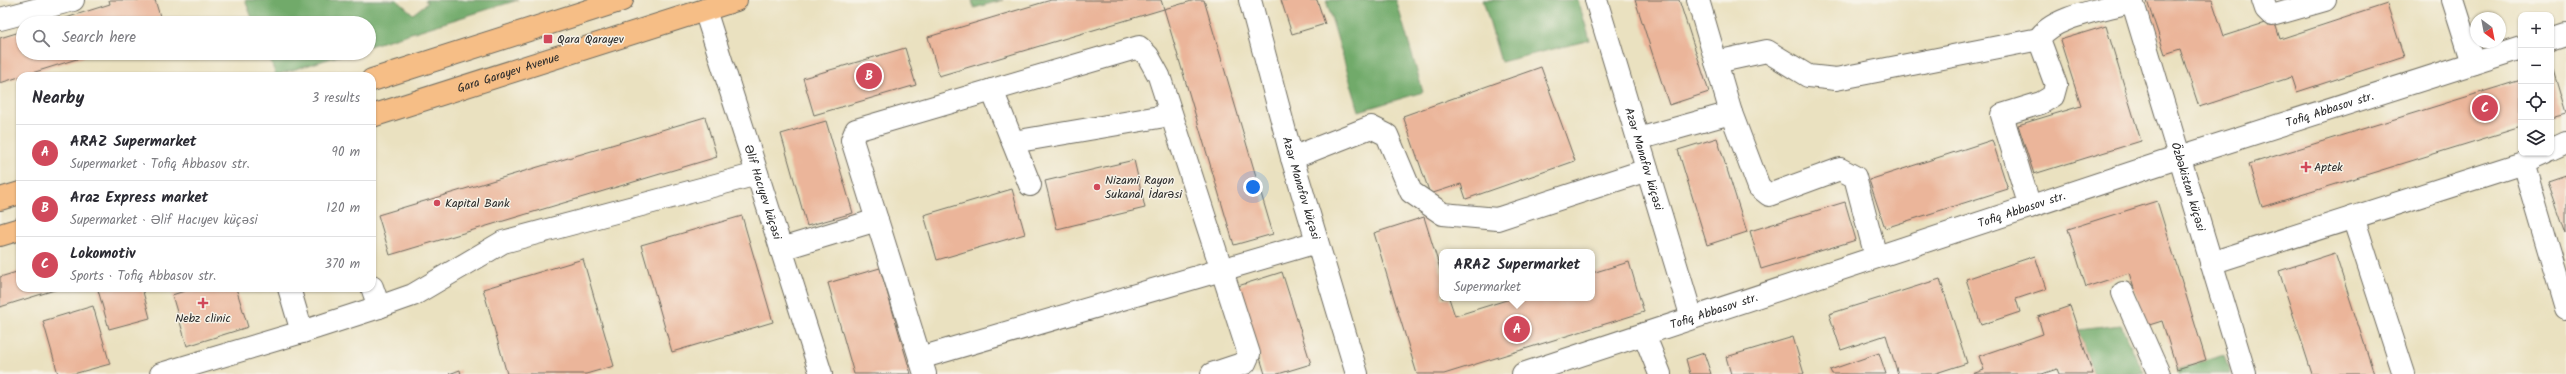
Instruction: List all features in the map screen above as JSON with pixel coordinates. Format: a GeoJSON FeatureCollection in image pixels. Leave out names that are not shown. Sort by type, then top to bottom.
{"type":"FeatureCollection","features":[{"type":"Feature","properties":{"kind":"main road"},"geometry":{"type":"LineString","coordinates":[[376,79],[622,0]]}},
{"type":"Feature","properties":{"kind":"main road","name":"Gara Garayev Avenue"},"geometry":{"type":"LineString","coordinates":[[376,115],[736,0]]}},
{"type":"Feature","properties":{"kind":"main road"},"geometry":{"type":"LineString","coordinates":[[0,199],[16,194]]}},
{"type":"Feature","properties":{"kind":"main road"},"geometry":{"type":"LineString","coordinates":[[0,235],[16,229]]}},
{"type":"Feature","properties":{"kind":"street"},"geometry":{"type":"LineString","coordinates":[[0,19],[73,0]]}},
{"type":"Feature","properties":{"kind":"street","name":"Azər Manafov küçəsi"},"geometry":{"type":"LineString","coordinates":[[1250,0],[1292,158],[1357,374]]}},
{"type":"Feature","properties":{"kind":"street","name":"Azər Manafov küçəsi"},"geometry":{"type":"LineString","coordinates":[[1596,0],[1692,318]]}},
{"type":"Feature","properties":{"kind":"street"},"geometry":{"type":"LineString","coordinates":[[1698,0],[1731,113],[1759,187],[1769,195],[1840,169],[1855,177],[1876,257]]}},
{"type":"Feature","properties":{"kind":"street"},"geometry":{"type":"LineString","coordinates":[[2263,0],[2266,9],[2272,15],[2325,0]]}},
{"type":"Feature","properties":{"kind":"street"},"geometry":{"type":"LineString","coordinates":[[2453,0],[2473,64]]}},
{"type":"Feature","properties":{"kind":"street"},"geometry":{"type":"LineString","coordinates":[[1716,62],[1767,51],[1808,76],[1836,79],[2039,39],[2044,31],[2056,23],[2132,1]]}},
{"type":"Feature","properties":{"kind":"street","name":"Özbəkistan küçəsi"},"geometry":{"type":"LineString","coordinates":[[2132,1],[2245,374]]}},
{"type":"Feature","properties":{"kind":"street","name":"Əlif Hacıyev küçəsi"},"geometry":{"type":"LineString","coordinates":[[705,10],[821,374]]}},
{"type":"Feature","properties":{"kind":"street"},"geometry":{"type":"LineString","coordinates":[[2554,38],[2566,34]]}},
{"type":"Feature","properties":{"kind":"street"},"geometry":{"type":"LineString","coordinates":[[2030,207],[2002,115],[2041,103],[2053,96],[2056,85],[2039,39]]}},
{"type":"Feature","properties":{"kind":"street"},"geometry":{"type":"LineString","coordinates":[[1212,374],[1245,363],[1249,354],[1221,271],[1159,76],[1148,56],[1140,48],[856,130],[852,140],[923,366],[1221,271],[1317,242]]}},
{"type":"Feature","properties":{"kind":"street","name":"Tofiq Abbasov str."},"geometry":{"type":"LineString","coordinates":[[1535,372],[1692,318],[2180,157],[2518,49]]}},
{"type":"Feature","properties":{"kind":"street"},"geometry":{"type":"LineString","coordinates":[[992,90],[1030,185]]}},
{"type":"Feature","properties":{"kind":"street"},"geometry":{"type":"LineString","coordinates":[[1638,139],[1731,113]]}},
{"type":"Feature","properties":{"kind":"street"},"geometry":{"type":"LineString","coordinates":[[1013,142],[1171,115]]}},
{"type":"Feature","properties":{"kind":"street"},"geometry":{"type":"LineString","coordinates":[[1292,158],[1371,127],[1387,135],[1411,192],[1443,214],[1497,219],[1647,170]]}},
{"type":"Feature","properties":{"kind":"street"},"geometry":{"type":"LineString","coordinates":[[2554,149],[2566,143]]}},
{"type":"Feature","properties":{"kind":"street"},"geometry":{"type":"LineString","coordinates":[[2211,263],[2523,163],[2538,156]]}},
{"type":"Feature","properties":{"kind":"street"},"geometry":{"type":"LineString","coordinates":[[2523,163],[2566,308]]}},
{"type":"Feature","properties":{"kind":"street"},"geometry":{"type":"LineString","coordinates":[[161,374],[302,332],[413,295],[503,242],[757,174]]}},
{"type":"Feature","properties":{"kind":"street"},"geometry":{"type":"LineString","coordinates":[[2353,217],[2404,374]]}},
{"type":"Feature","properties":{"kind":"street"},"geometry":{"type":"LineString","coordinates":[[781,249],[876,220]]}},
{"type":"Feature","properties":{"kind":"street"},"geometry":{"type":"LineString","coordinates":[[290,292],[302,332]]}},
{"type":"Feature","properties":{"kind":"street"},"geometry":{"type":"LineString","coordinates":[[374,292],[379,307]]}},
{"type":"Feature","properties":{"kind":"street"},"geometry":{"type":"LineString","coordinates":[[2123,293],[2159,374]]}},
{"type":"Feature","properties":{"kind":"street"},"geometry":{"type":"LineString","coordinates":[[1644,334],[1660,374]]}},
{"type":"Feature","properties":{"kind":"green space"},"geometry":{"type":"Polygon","coordinates":[[[245,0],[397,0],[413,14],[427,3],[425,0],[518,0],[376,44],[376,16],[251,16],[245,0]]]}},
{"type":"Feature","properties":{"kind":"green space"},"geometry":{"type":"Polygon","coordinates":[[[972,0],[1003,0],[974,8],[972,0]]]}},
{"type":"Feature","properties":{"kind":"green space"},"geometry":{"type":"Polygon","coordinates":[[[1326,0],[1396,0],[1423,92],[1359,111],[1326,0]]]}},
{"type":"Feature","properties":{"kind":"green space"},"geometry":{"type":"Polygon","coordinates":[[[1483,0],[1578,0],[1590,40],[1501,62],[1483,0]]]}},
{"type":"Feature","properties":{"kind":"green space"},"geometry":{"type":"Polygon","coordinates":[[[270,60],[325,60],[286,72],[275,72],[270,60]]]}},
{"type":"Feature","properties":{"kind":"green space"},"geometry":{"type":"Polygon","coordinates":[[[2121,325],[2144,374],[2093,374],[2078,330],[2121,325]]]}},
{"type":"Feature","properties":{"kind":"green space"},"geometry":{"type":"Polygon","coordinates":[[[2224,355],[2230,374],[2178,374],[2177,369],[2224,355]]]}},
{"type":"Feature","properties":{"kind":"building"},"geometry":{"type":"Polygon","coordinates":[[[109,0],[155,0],[160,16],[72,16],[110,4],[109,0]]]}},
{"type":"Feature","properties":{"kind":"building"},"geometry":{"type":"Polygon","coordinates":[[[1051,0],[1161,0],[1164,9],[939,76],[928,37],[1051,0]]]}},
{"type":"Feature","properties":{"kind":"building"},"geometry":{"type":"Polygon","coordinates":[[[1195,0],[1204,0],[1273,234],[1234,245],[1164,9],[1195,0]]]}},
{"type":"Feature","properties":{"kind":"building"},"geometry":{"type":"Polygon","coordinates":[[[1281,0],[1317,0],[1325,24],[1292,34],[1281,0]]]}},
{"type":"Feature","properties":{"kind":"building"},"geometry":{"type":"Polygon","coordinates":[[[1635,0],[1679,0],[1709,92],[1669,105],[1635,0]]]}},
{"type":"Feature","properties":{"kind":"building"},"geometry":{"type":"Polygon","coordinates":[[[2147,0],[2212,0],[2224,36],[2274,20],[2280,39],[2387,4],[2404,57],[2297,92],[2292,77],[2199,107],[2180,49],[2165,54],[2147,0]]]}},
{"type":"Feature","properties":{"kind":"building"},"geometry":{"type":"Polygon","coordinates":[[[2106,26],[2141,141],[2034,174],[2018,125],[2081,106],[2060,40],[2106,26]]]}},
{"type":"Feature","properties":{"kind":"building"},"geometry":{"type":"Polygon","coordinates":[[[16,33],[16,60],[74,60],[35,72],[16,72],[16,78],[0,83],[0,38],[16,33]]]}},
{"type":"Feature","properties":{"kind":"building"},"geometry":{"type":"Polygon","coordinates":[[[905,48],[916,85],[814,115],[803,78],[905,48]]]}},
{"type":"Feature","properties":{"kind":"building"},"geometry":{"type":"Polygon","coordinates":[[[1541,67],[1575,161],[1466,199],[1461,184],[1430,194],[1403,116],[1541,67]]]}},
{"type":"Feature","properties":{"kind":"building"},"geometry":{"type":"Polygon","coordinates":[[[2554,73],[2566,114],[2554,117],[2554,73]]]}},
{"type":"Feature","properties":{"kind":"building"},"geometry":{"type":"Polygon","coordinates":[[[2518,81],[2518,128],[2262,207],[2249,164],[2518,81]]]}},
{"type":"Feature","properties":{"kind":"building"},"geometry":{"type":"Polygon","coordinates":[[[705,117],[717,157],[390,255],[378,215],[705,117]]]}},
{"type":"Feature","properties":{"kind":"building"},"geometry":{"type":"Polygon","coordinates":[[[826,121],[853,213],[807,226],[781,134],[826,121]]]}},
{"type":"Feature","properties":{"kind":"building"},"geometry":{"type":"Polygon","coordinates":[[[1717,138],[1747,232],[1707,245],[1678,150],[1717,138]]]}},
{"type":"Feature","properties":{"kind":"building"},"geometry":{"type":"Polygon","coordinates":[[[1992,140],[2008,189],[1885,228],[1869,180],[1992,140]]]}},
{"type":"Feature","properties":{"kind":"building"},"geometry":{"type":"Polygon","coordinates":[[[1134,160],[1145,208],[1057,229],[1045,181],[1134,160]]]}},
{"type":"Feature","properties":{"kind":"building"},"geometry":{"type":"Polygon","coordinates":[[[2566,176],[2566,233],[2548,182],[2566,176]]]}},
{"type":"Feature","properties":{"kind":"building"},"geometry":{"type":"Polygon","coordinates":[[[1012,189],[1025,234],[937,260],[924,215],[1012,189]]]}},
{"type":"Feature","properties":{"kind":"building"},"geometry":{"type":"Polygon","coordinates":[[[2157,201],[2206,360],[2177,369],[2162,321],[2146,326],[2129,273],[2086,287],[2068,229],[2157,201]]]}},
{"type":"Feature","properties":{"kind":"building"},"geometry":{"type":"Polygon","coordinates":[[[1845,202],[1856,240],[1761,269],[1750,231],[1845,202]]]}},
{"type":"Feature","properties":{"kind":"building"},"geometry":{"type":"Polygon","coordinates":[[[742,216],[773,322],[672,352],[641,245],[742,216]]]}},
{"type":"Feature","properties":{"kind":"building"},"geometry":{"type":"Polygon","coordinates":[[[1424,217],[1439,265],[1439,301],[1450,301],[1455,316],[1503,301],[1595,301],[1595,272],[1629,262],[1644,312],[1444,374],[1417,374],[1374,233],[1424,217]]]}},
{"type":"Feature","properties":{"kind":"building"},"geometry":{"type":"Polygon","coordinates":[[[2335,253],[2374,374],[2312,374],[2279,271],[2335,253]]]}},
{"type":"Feature","properties":{"kind":"building"},"geometry":{"type":"Polygon","coordinates":[[[2035,256],[2046,289],[2016,299],[2020,312],[1981,325],[1966,279],[2035,256]]]}},
{"type":"Feature","properties":{"kind":"building"},"geometry":{"type":"Polygon","coordinates":[[[583,259],[614,366],[586,374],[507,374],[483,289],[583,259]]]}},
{"type":"Feature","properties":{"kind":"building"},"geometry":{"type":"Polygon","coordinates":[[[880,268],[911,374],[854,374],[828,283],[880,268]]]}},
{"type":"Feature","properties":{"kind":"building"},"geometry":{"type":"Polygon","coordinates":[[[16,272],[16,292],[48,292],[0,307],[0,277],[16,272]]]}},
{"type":"Feature","properties":{"kind":"building"},"geometry":{"type":"Polygon","coordinates":[[[1282,272],[1311,364],[1278,374],[1265,374],[1238,286],[1282,272]]]}},
{"type":"Feature","properties":{"kind":"building"},"geometry":{"type":"Polygon","coordinates":[[[1940,279],[1967,363],[1933,374],[1898,374],[1886,335],[1841,350],[1829,314],[1940,279]]]}},
{"type":"Feature","properties":{"kind":"building"},"geometry":{"type":"Polygon","coordinates":[[[99,292],[143,292],[150,318],[109,329],[99,292]]]}},
{"type":"Feature","properties":{"kind":"building"},"geometry":{"type":"Polygon","coordinates":[[[181,292],[237,292],[248,327],[187,346],[172,295],[181,292]]]}},
{"type":"Feature","properties":{"kind":"building"},"geometry":{"type":"Polygon","coordinates":[[[93,306],[110,364],[73,374],[58,374],[43,321],[93,306]]]}},
{"type":"Feature","properties":{"kind":"building"},"geometry":{"type":"Polygon","coordinates":[[[2070,306],[2093,374],[2059,374],[2057,369],[2042,374],[1972,374],[1984,370],[1979,356],[2043,334],[2038,317],[2070,306]]]}},
{"type":"Feature","properties":{"kind":"building"},"geometry":{"type":"Polygon","coordinates":[[[1793,337],[1804,374],[1731,374],[1726,357],[1793,337]]]}},
{"type":"Feature","properties":{"kind":"building"},"geometry":{"type":"Polygon","coordinates":[[[1704,353],[1711,374],[1690,374],[1686,359],[1704,353]]]}},
{"type":"Feature","properties":{"kind":"building"},"geometry":{"type":"Polygon","coordinates":[[[1879,353],[1886,374],[1832,374],[1830,370],[1879,353]]]}},
{"type":"Feature","properties":{"kind":"building"},"geometry":{"type":"Polygon","coordinates":[[[460,370],[461,374],[449,374],[460,370]]]}},
{"type":"Feature","properties":{"kind":"place","name":"Qara Qarayev"},"geometry":{"type":"Point","coordinates":[548,39]}},
{"type":"Feature","properties":{"kind":"place","name":"Araz Express market"},"geometry":{"type":"Point","coordinates":[869,76]}},
{"type":"Feature","properties":{"kind":"place","name":"Lokomotiv"},"geometry":{"type":"Point","coordinates":[2485,108]}},
{"type":"Feature","properties":{"kind":"place","name":"Aptek"},"geometry":{"type":"Point","coordinates":[2306,167]}},
{"type":"Feature","properties":{"kind":"place","name":"Nizami Rayon Sukanal İdarəsi"},"geometry":{"type":"Point","coordinates":[1097,187]}},
{"type":"Feature","properties":{"kind":"place","name":"Kapital Bank"},"geometry":{"type":"Point","coordinates":[437,203]}},
{"type":"Feature","properties":{"kind":"place","name":"Nebz clinic"},"geometry":{"type":"Point","coordinates":[203,303]}},
{"type":"Feature","properties":{"kind":"place","name":"ARAZ Supermarket"},"geometry":{"type":"Point","coordinates":[1517,329]}}]}
